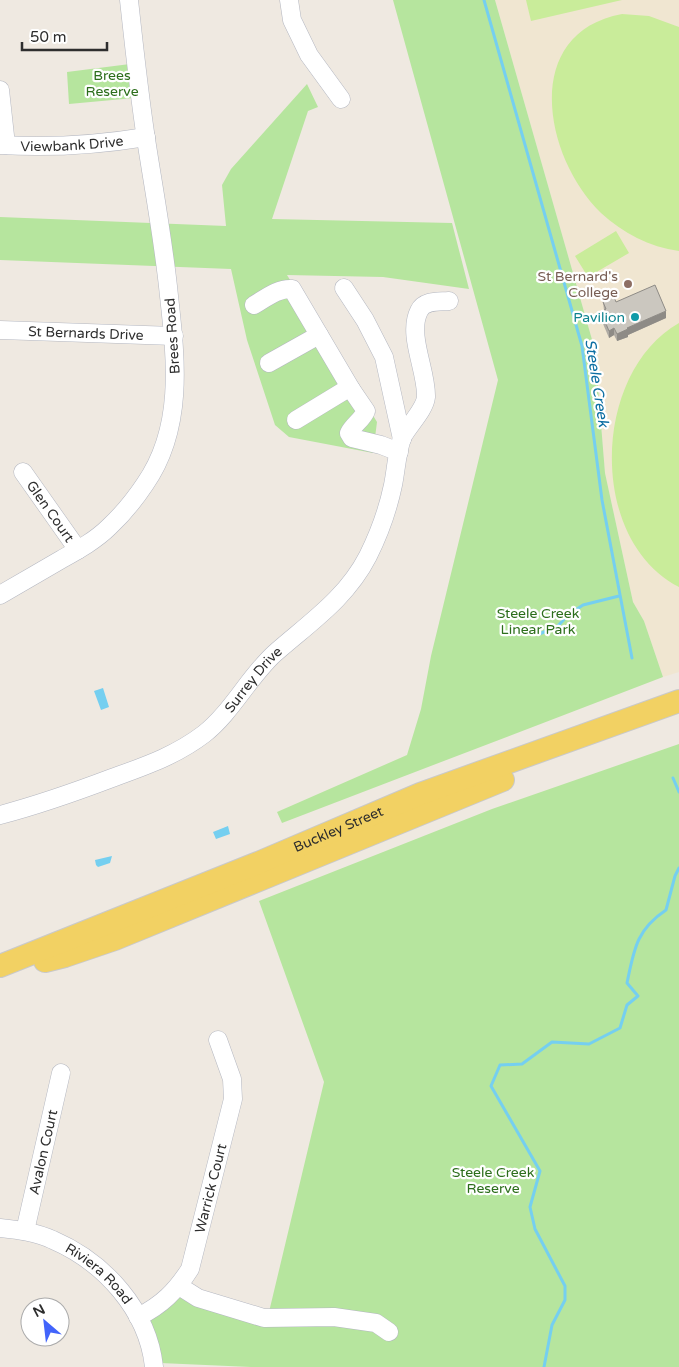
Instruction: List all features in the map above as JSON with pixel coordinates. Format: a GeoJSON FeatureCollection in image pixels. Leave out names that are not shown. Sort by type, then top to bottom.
{"type":"FeatureCollection","features":[{"type":"Feature","properties":{"kind":"main road","name":"Buckley Street"},"geometry":{"type":"LineString","coordinates":[[0,966],[258,863],[420,794],[679,701]]}},
{"type":"Feature","properties":{"kind":"main road","name":"Buckley Street"},"geometry":{"type":"LineString","coordinates":[[0,972],[66,956],[116,939],[488,786],[679,717]]}},
{"type":"Feature","properties":{"kind":"street","name":"Brees Road"},"geometry":{"type":"LineString","coordinates":[[0,595],[78,550],[108,528],[129,506],[146,482],[160,455],[170,426],[176,366],[174,336],[165,254],[146,137],[128,0]]}},
{"type":"Feature","properties":{"kind":"street"},"geometry":{"type":"LineString","coordinates":[[289,0],[292,20],[309,55],[341,100]]}},
{"type":"Feature","properties":{"kind":"street"},"geometry":{"type":"LineString","coordinates":[[0,90],[3,145]]}},
{"type":"Feature","properties":{"kind":"street","name":"Viewbank Drive"},"geometry":{"type":"LineString","coordinates":[[3,145],[81,145],[146,137]]}},
{"type":"Feature","properties":{"kind":"street"},"geometry":{"type":"LineString","coordinates":[[344,288],[365,320],[384,356],[401,446]]}},
{"type":"Feature","properties":{"kind":"street"},"geometry":{"type":"LineString","coordinates":[[254,305],[273,293],[292,289],[366,411],[363,418],[352,427],[349,433],[352,438],[381,445],[401,446]]}},
{"type":"Feature","properties":{"kind":"street"},"geometry":{"type":"LineString","coordinates":[[401,446],[426,400],[426,390],[415,331],[416,316],[420,308],[428,303],[449,301]]}},
{"type":"Feature","properties":{"kind":"street","name":"St Bernards Drive"},"geometry":{"type":"LineString","coordinates":[[0,330],[174,336]]}},
{"type":"Feature","properties":{"kind":"street"},"geometry":{"type":"LineString","coordinates":[[270,363],[319,334]]}},
{"type":"Feature","properties":{"kind":"street"},"geometry":{"type":"LineString","coordinates":[[296,420],[347,389],[351,389]]}},
{"type":"Feature","properties":{"kind":"street","name":"Surrey Drive"},"geometry":{"type":"LineString","coordinates":[[0,815],[64,796],[166,758],[205,733],[270,658],[326,611],[351,585],[368,556],[382,525],[393,486],[401,446]]}},
{"type":"Feature","properties":{"kind":"street","name":"Glen Court"},"geometry":{"type":"LineString","coordinates":[[23,472],[78,550]]}},
{"type":"Feature","properties":{"kind":"street","name":"Warrick Court"},"geometry":{"type":"LineString","coordinates":[[138,1317],[159,1305],[179,1286],[190,1269],[193,1260],[233,1099],[232,1079],[218,1040]]}},
{"type":"Feature","properties":{"kind":"street","name":"Avalon Court"},"geometry":{"type":"LineString","coordinates":[[25,1231],[61,1073]]}},
{"type":"Feature","properties":{"kind":"street","name":"Riviera Road"},"geometry":{"type":"LineString","coordinates":[[0,1228],[25,1231],[51,1239],[74,1250],[111,1279],[127,1298],[138,1317],[148,1339],[154,1367]]}},
{"type":"Feature","properties":{"kind":"street"},"geometry":{"type":"LineString","coordinates":[[179,1286],[198,1298],[264,1318],[334,1317],[376,1323],[389,1332]]}},
{"type":"Feature","properties":{"kind":"shaded area","name":"St Bernard's College"},"geometry":{"type":"Polygon","coordinates":[[[495,0],[679,0],[679,672],[663,677],[644,621],[633,602],[605,473],[595,350],[495,0]]]}},
{"type":"Feature","properties":{"kind":"green space","name":"Steele Creek Linear Park"},"geometry":{"type":"Polygon","coordinates":[[[393,0],[495,0],[595,350],[605,473],[633,602],[644,621],[663,677],[282,823],[277,812],[407,755],[421,709],[431,656],[498,380],[393,0]]]}},
{"type":"Feature","properties":{"kind":"green space"},"geometry":{"type":"Polygon","coordinates":[[[526,0],[622,0],[531,21],[526,0]]]}},
{"type":"Feature","properties":{"kind":"green space"},"geometry":{"type":"Polygon","coordinates":[[[622,14],[649,16],[679,27],[679,251],[657,246],[637,238],[618,227],[601,213],[581,189],[566,161],[556,131],[552,100],[556,71],[568,45],[589,26],[622,14]]]}},
{"type":"Feature","properties":{"kind":"green space","name":"Brees Reserve"},"geometry":{"type":"Polygon","coordinates":[[[130,64],[134,98],[69,104],[67,72],[130,64]]]}},
{"type":"Feature","properties":{"kind":"green space"},"geometry":{"type":"Polygon","coordinates":[[[307,84],[318,107],[308,111],[272,219],[452,223],[469,289],[383,277],[287,275],[377,422],[373,453],[289,437],[275,425],[247,340],[231,269],[0,260],[0,217],[226,226],[222,185],[231,169],[307,84]]]}},
{"type":"Feature","properties":{"kind":"green space"},"geometry":{"type":"Polygon","coordinates":[[[616,231],[629,253],[588,277],[575,256],[616,231]]]}},
{"type":"Feature","properties":{"kind":"green space"},"geometry":{"type":"Polygon","coordinates":[[[679,323],[679,587],[649,564],[628,533],[616,496],[612,456],[617,416],[629,378],[650,346],[679,323]]]}},
{"type":"Feature","properties":{"kind":"green space","name":"Steele Creek Reserve"},"geometry":{"type":"Polygon","coordinates":[[[679,744],[679,1367],[251,1367],[160,1363],[147,1323],[186,1287],[269,1312],[324,1082],[259,901],[492,809],[679,744]]]}},
{"type":"Feature","properties":{"kind":"water"},"geometry":{"type":"Polygon","coordinates":[[[103,688],[109,707],[101,710],[94,691],[103,688]]]}},
{"type":"Feature","properties":{"kind":"water"},"geometry":{"type":"Polygon","coordinates":[[[228,826],[230,834],[216,839],[213,832],[228,826]]]}},
{"type":"Feature","properties":{"kind":"water"},"geometry":{"type":"Polygon","coordinates":[[[112,856],[110,863],[98,867],[96,865],[95,860],[112,856]]]}},
{"type":"Feature","properties":{"kind":"building","name":"Pavilion"},"geometry":{"type":"Polygon","coordinates":[[[655,285],[666,311],[617,334],[614,328],[609,331],[601,312],[606,309],[603,302],[614,297],[616,302],[655,285]]]}},
{"type":"Feature","properties":{"kind":"waterway","name":"Steele Creek"},"geometry":{"type":"LineString","coordinates":[[484,0],[582,346],[602,500],[632,658]]}},
{"type":"Feature","properties":{"kind":"waterway"},"geometry":{"type":"LineString","coordinates":[[539,634],[557,627],[568,615],[583,605],[619,596]]}},
{"type":"Feature","properties":{"kind":"waterway","name":"Steele Creek"},"geometry":{"type":"LineString","coordinates":[[673,778],[679,792]]}},
{"type":"Feature","properties":{"kind":"waterway","name":"Steele Creek"},"geometry":{"type":"LineString","coordinates":[[544,1367],[552,1325],[565,1300],[565,1286],[535,1229],[530,1207],[540,1171],[491,1086],[500,1065],[522,1064],[552,1042],[589,1044],[620,1028],[627,1005],[638,996],[627,983],[638,942],[648,925],[666,910],[679,868]]}},
{"type":"Feature","properties":{"kind":"place","name":"St Bernard's College"},"geometry":{"type":"Point","coordinates":[628,284]}},
{"type":"Feature","properties":{"kind":"place","name":"Pavilion"},"geometry":{"type":"Point","coordinates":[635,317]}}]}
